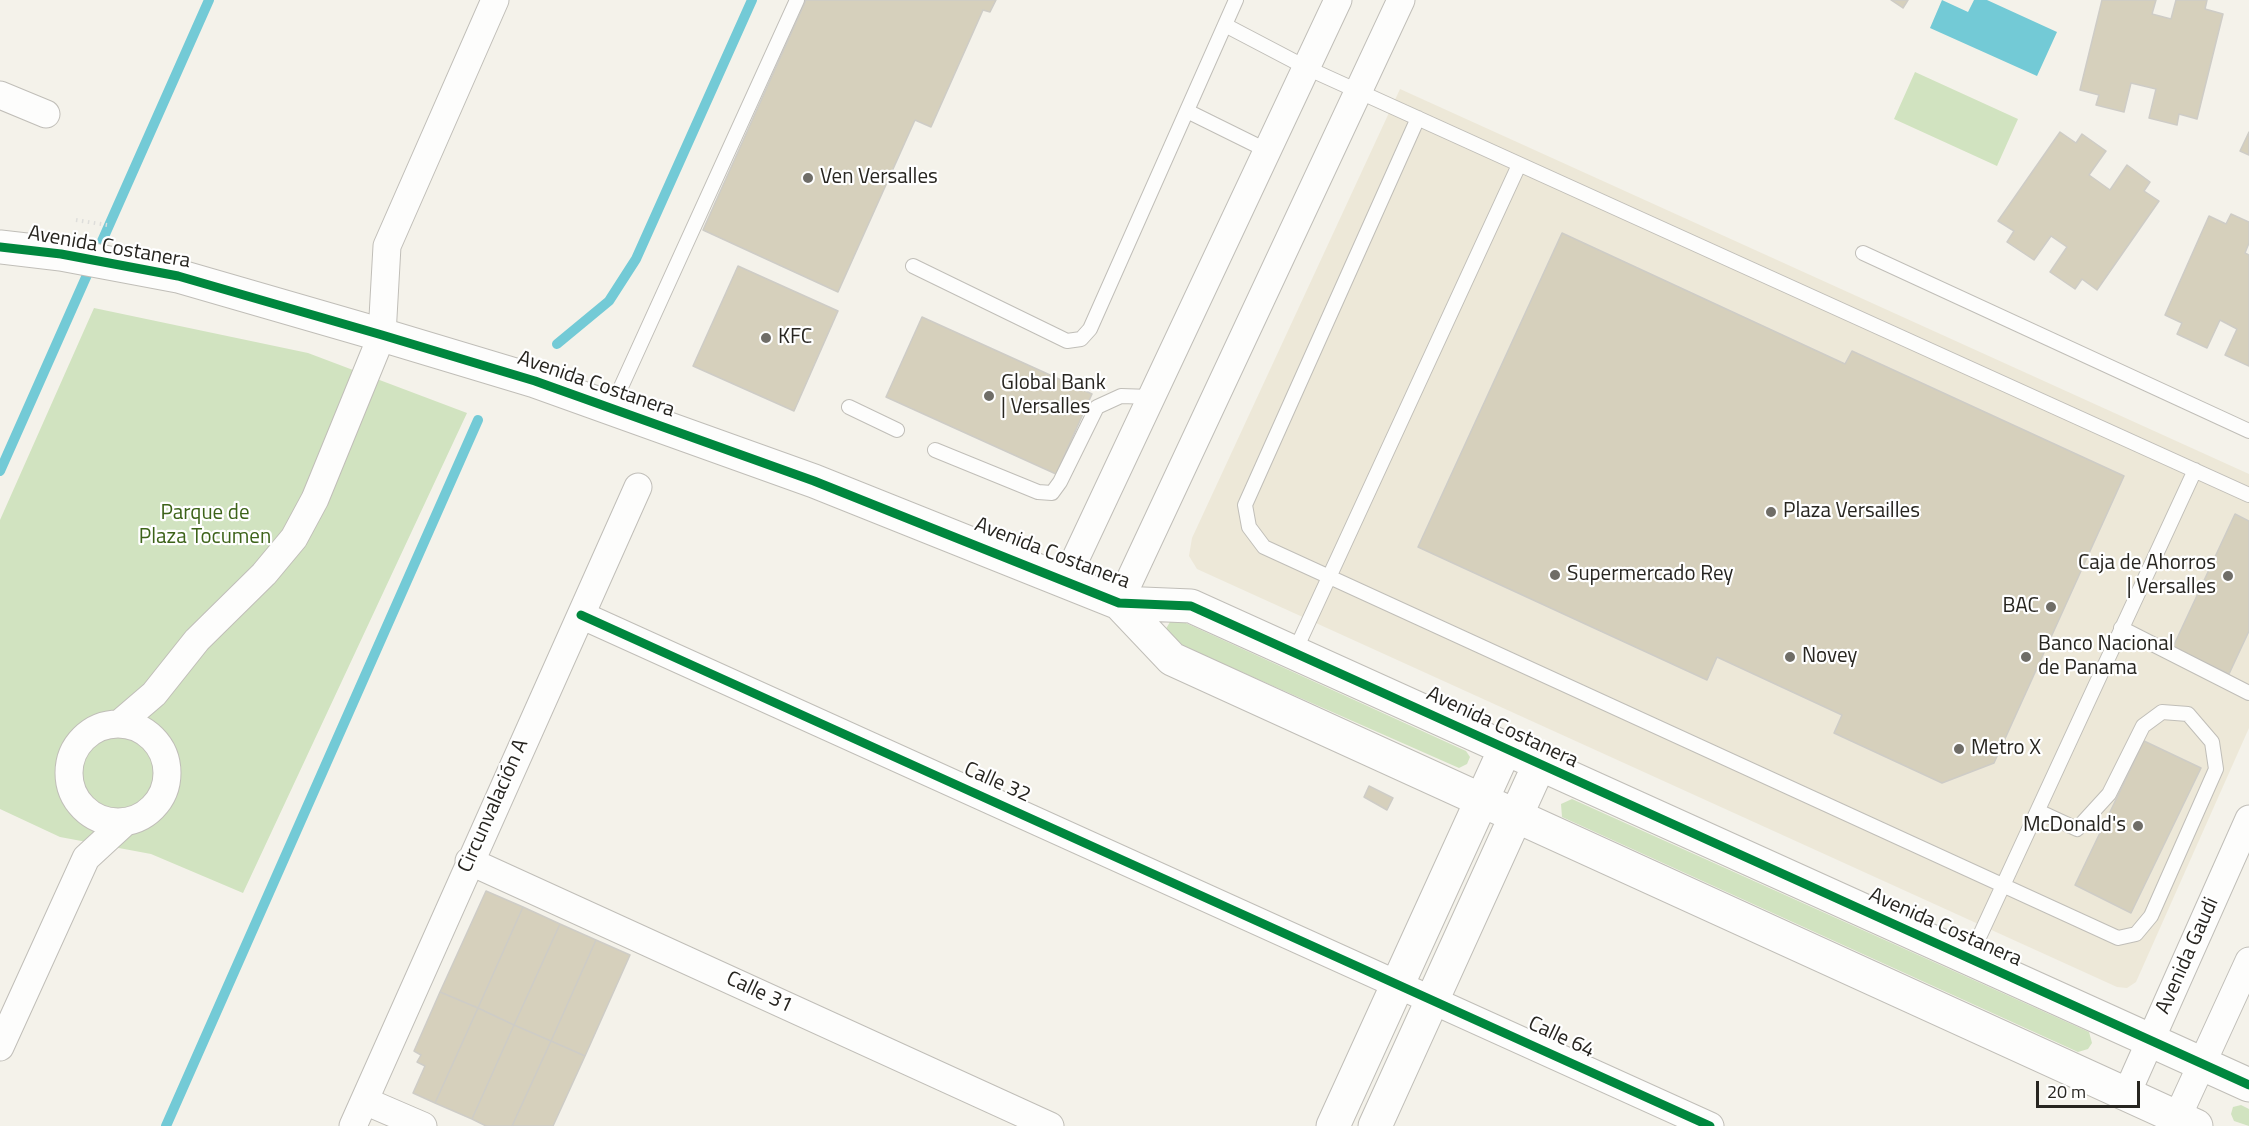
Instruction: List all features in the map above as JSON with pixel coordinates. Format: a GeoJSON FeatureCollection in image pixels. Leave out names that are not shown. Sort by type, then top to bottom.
{"type":"FeatureCollection","features":[{"type":"Feature","properties":{"kind":"street"},"geometry":{"type":"LineString","coordinates":[[119,724],[154,694],[197,640],[264,574],[294,538],[315,499],[382,335],[387,246],[495,0]]}},
{"type":"Feature","properties":{"kind":"street"},"geometry":{"type":"LineString","coordinates":[[1065,581],[1338,0]]}},
{"type":"Feature","properties":{"kind":"street"},"geometry":{"type":"LineString","coordinates":[[1119,603],[1401,0]]}},
{"type":"Feature","properties":{"kind":"street"},"geometry":{"type":"LineString","coordinates":[[0,95],[46,114]]}},
{"type":"Feature","properties":{"kind":"street","name":"Avenida Costanera"},"geometry":{"type":"LineString","coordinates":[[0,247],[61,254],[178,276],[535,381],[814,481],[1119,603],[1191,606],[2249,1085]]}},
{"type":"Feature","properties":{"kind":"street","name":"Circunvalación A"},"geometry":{"type":"LineString","coordinates":[[353,1126],[469,861],[638,487]]}},
{"type":"Feature","properties":{"kind":"street","name":"Avenida Costanera"},"geometry":{"type":"LineString","coordinates":[[1119,603],[1172,659],[2187,1122]]}},
{"type":"Feature","properties":{"kind":"street","name":"Calle 32"},"geometry":{"type":"LineString","coordinates":[[581,615],[1398,983]]}},
{"type":"Feature","properties":{"kind":"street"},"geometry":{"type":"LineString","coordinates":[[149,735],[154,694]]}},
{"type":"Feature","properties":{"kind":"street"},"geometry":{"type":"LineString","coordinates":[[0,1047],[86,858],[125,822],[141,817],[154,807],[163,794],[167,778],[166,762],[160,747],[149,735],[135,727],[119,724],[103,726],[89,734],[75,752],[69,776],[73,792],[82,805],[102,818],[125,822]]}},
{"type":"Feature","properties":{"kind":"street"},"geometry":{"type":"LineString","coordinates":[[1333,1126],[1504,749]]}},
{"type":"Feature","properties":{"kind":"street"},"geometry":{"type":"LineString","coordinates":[[1375,1126],[1539,765]]}},
{"type":"Feature","properties":{"kind":"street"},"geometry":{"type":"LineString","coordinates":[[82,805],[86,858]]}},
{"type":"Feature","properties":{"kind":"street","name":"Avenida Gaudi"},"geometry":{"type":"LineString","coordinates":[[2127,1093],[2249,819]]}},
{"type":"Feature","properties":{"kind":"street","name":"Calle 31"},"geometry":{"type":"LineString","coordinates":[[469,861],[1050,1126]]}},
{"type":"Feature","properties":{"kind":"street"},"geometry":{"type":"LineString","coordinates":[[2187,1122],[2202,1064],[2249,961]]}},
{"type":"Feature","properties":{"kind":"street","name":"Calle 64"},"geometry":{"type":"LineString","coordinates":[[1398,983],[1710,1126]]}},
{"type":"Feature","properties":{"kind":"street"},"geometry":{"type":"LineString","coordinates":[[365,1101],[423,1126]]}},
{"type":"Feature","properties":{"kind":"lane"},"geometry":{"type":"LineString","coordinates":[[611,409],[797,0]]}},
{"type":"Feature","properties":{"kind":"lane"},"geometry":{"type":"LineString","coordinates":[[913,266],[1067,341],[1081,339],[1090,329],[1236,0]]}},
{"type":"Feature","properties":{"kind":"lane"},"geometry":{"type":"LineString","coordinates":[[1225,25],[1359,92],[2249,495]]}},
{"type":"Feature","properties":{"kind":"lane"},"geometry":{"type":"LineString","coordinates":[[1187,111],[1268,152]]}},
{"type":"Feature","properties":{"kind":"lane"},"geometry":{"type":"LineString","coordinates":[[1418,118],[1245,505],[1249,527],[1264,547],[2118,938],[2136,934],[2151,916],[2216,769],[2212,742],[2188,714],[2162,712],[2143,726],[2109,794],[2077,829],[2038,811]]}},
{"type":"Feature","properties":{"kind":"lane"},"geometry":{"type":"LineString","coordinates":[[1294,651],[1519,165]]}},
{"type":"Feature","properties":{"kind":"lane"},"geometry":{"type":"LineString","coordinates":[[1863,253],[2249,431]]}},
{"type":"Feature","properties":{"kind":"lane"},"geometry":{"type":"LineString","coordinates":[[935,450],[1038,492],[1052,492],[1060,482],[1097,407],[1121,396],[1151,397]]}},
{"type":"Feature","properties":{"kind":"lane"},"geometry":{"type":"LineString","coordinates":[[849,407],[897,430]]}},
{"type":"Feature","properties":{"kind":"lane"},"geometry":{"type":"LineString","coordinates":[[1969,959],[2195,470]]}},
{"type":"Feature","properties":{"kind":"lane"},"geometry":{"type":"LineString","coordinates":[[2121,628],[2247,687]]}},
{"type":"Feature","properties":{"kind":"shaded area"},"geometry":{"type":"Polygon","coordinates":[[[1400,89],[2249,474],[2249,728],[2136,982],[2127,988],[2117,987],[1197,569],[1189,556],[1192,538],[1400,89]]]}},
{"type":"Feature","properties":{"kind":"green space"},"geometry":{"type":"Polygon","coordinates":[[[1915,72],[2018,119],[1997,166],[1894,119],[1915,72]]]}},
{"type":"Feature","properties":{"kind":"green space","name":"Parque de Plaza Tocumen"},"geometry":{"type":"Polygon","coordinates":[[[94,308],[308,353],[467,413],[243,893],[151,854],[60,837],[0,809],[0,520],[94,308]]]}},
{"type":"Feature","properties":{"kind":"green space"},"geometry":{"type":"Polygon","coordinates":[[[1177,619],[1466,751],[1470,757],[1467,764],[1459,768],[1169,640],[1164,632],[1170,622],[1177,619]]]}},
{"type":"Feature","properties":{"kind":"green space"},"geometry":{"type":"Polygon","coordinates":[[[1572,799],[2089,1032],[2092,1043],[2088,1049],[2078,1052],[1562,817],[1561,804],[1572,799]]]}},
{"type":"Feature","properties":{"kind":"green space"},"geometry":{"type":"Polygon","coordinates":[[[2241,1105],[2249,1109],[2249,1126],[2234,1121],[2231,1114],[2233,1107],[2241,1105]]]}},
{"type":"Feature","properties":{"kind":"water"},"geometry":{"type":"Polygon","coordinates":[[[1942,0],[1968,12],[1974,0],[1987,0],[2057,32],[2037,76],[1930,28],[1942,0]]]}},
{"type":"Feature","properties":{"kind":"building","name":"Ven Versalles"},"geometry":{"type":"Polygon","coordinates":[[[806,0],[996,0],[990,12],[983,10],[931,127],[915,120],[838,292],[703,230],[806,0]]]}},
{"type":"Feature","properties":{"kind":"building"},"geometry":{"type":"Polygon","coordinates":[[[1891,0],[1908,0],[1903,8],[1891,0]]]}},
{"type":"Feature","properties":{"kind":"building"},"geometry":{"type":"Polygon","coordinates":[[[2102,0],[2156,0],[2152,14],[2171,19],[2176,0],[2207,0],[2205,9],[2223,14],[2197,119],[2179,114],[2177,125],[2149,118],[2156,89],[2131,83],[2124,112],[2096,105],[2099,95],[2080,90],[2102,0]]]}},
{"type":"Feature","properties":{"kind":"building"},"geometry":{"type":"Polygon","coordinates":[[[2060,132],[2076,143],[2082,134],[2106,151],[2089,175],[2110,190],[2127,165],[2150,182],[2144,191],[2159,201],[2097,290],[2082,279],[2075,289],[2050,272],[2067,247],[2051,236],[2034,260],[2007,242],[2014,231],[1998,221],[2060,132]]]}},
{"type":"Feature","properties":{"kind":"building"},"geometry":{"type":"Polygon","coordinates":[[[2249,132],[2249,155],[2240,151],[2249,132]]]}},
{"type":"Feature","properties":{"kind":"building"},"geometry":{"type":"Polygon","coordinates":[[[2231,214],[2249,222],[2249,243],[2245,253],[2249,255],[2249,366],[2225,355],[2237,329],[2220,320],[2207,348],[2177,334],[2182,323],[2165,315],[2209,216],[2226,224],[2231,214]]]}},
{"type":"Feature","properties":{"kind":"building","name":"Plaza Versailles"},"geometry":{"type":"Polygon","coordinates":[[[1562,233],[1845,364],[1852,351],[2124,476],[1994,763],[1942,783],[1834,733],[1842,715],[1717,657],[1707,680],[1418,547],[1562,233]]]}},
{"type":"Feature","properties":{"kind":"building","name":"KFC"},"geometry":{"type":"Polygon","coordinates":[[[738,266],[838,311],[794,411],[693,366],[738,266]]]}},
{"type":"Feature","properties":{"kind":"building","name":"Global Bank | Versalles"},"geometry":{"type":"Polygon","coordinates":[[[922,317],[1092,394],[1056,474],[886,397],[922,317]]]}},
{"type":"Feature","properties":{"kind":"building","name":"Caja de Ahorros | Versalles"},"geometry":{"type":"Polygon","coordinates":[[[2235,514],[2249,521],[2249,631],[2229,674],[2173,647],[2235,514]]]}},
{"type":"Feature","properties":{"kind":"building","name":"McDonald's"},"geometry":{"type":"Polygon","coordinates":[[[2144,741],[2201,768],[2131,913],[2075,885],[2144,741]]]}},
{"type":"Feature","properties":{"kind":"building"},"geometry":{"type":"Polygon","coordinates":[[[1369,786],[1393,798],[1387,810],[1364,797],[1369,786]]]}},
{"type":"Feature","properties":{"kind":"building"},"geometry":{"type":"Polygon","coordinates":[[[486,891],[523,907],[478,1008],[440,992],[486,891]]]}},
{"type":"Feature","properties":{"kind":"building"},"geometry":{"type":"Polygon","coordinates":[[[523,907],[560,924],[514,1025],[478,1008],[523,907]]]}},
{"type":"Feature","properties":{"kind":"building"},"geometry":{"type":"Polygon","coordinates":[[[560,924],[596,940],[551,1041],[514,1025],[560,924]]]}},
{"type":"Feature","properties":{"kind":"building"},"geometry":{"type":"Polygon","coordinates":[[[596,940],[630,955],[585,1056],[551,1041],[596,940]]]}},
{"type":"Feature","properties":{"kind":"building"},"geometry":{"type":"Polygon","coordinates":[[[440,992],[478,1008],[435,1103],[413,1093],[425,1066],[417,1062],[421,1055],[414,1051],[440,992]]]}},
{"type":"Feature","properties":{"kind":"building"},"geometry":{"type":"Polygon","coordinates":[[[478,1008],[514,1025],[472,1119],[435,1103],[478,1008]]]}},
{"type":"Feature","properties":{"kind":"building"},"geometry":{"type":"Polygon","coordinates":[[[514,1025],[551,1041],[512,1126],[486,1126],[472,1119],[514,1025]]]}},
{"type":"Feature","properties":{"kind":"building"},"geometry":{"type":"Polygon","coordinates":[[[551,1041],[585,1056],[553,1126],[512,1126],[551,1041]]]}},
{"type":"Feature","properties":{"kind":"waterway"},"geometry":{"type":"LineString","coordinates":[[0,471],[209,0]]}},
{"type":"Feature","properties":{"kind":"waterway"},"geometry":{"type":"LineString","coordinates":[[557,344],[609,301],[636,259],[752,0]]}},
{"type":"Feature","properties":{"kind":"waterway"},"geometry":{"type":"LineString","coordinates":[[166,1126],[478,420]]}},
{"type":"Feature","properties":{"kind":"cycle path"},"geometry":{"type":"LineString","coordinates":[[0,247],[61,254],[178,276],[535,381],[814,481],[1119,603],[1191,606],[2249,1085]]}},
{"type":"Feature","properties":{"kind":"cycle path"},"geometry":{"type":"LineString","coordinates":[[581,615],[1710,1126]]}},
{"type":"Feature","properties":{"kind":"place","name":"Ven Versalles"},"geometry":{"type":"Point","coordinates":[808,178]}},
{"type":"Feature","properties":{"kind":"place","name":"KFC"},"geometry":{"type":"Point","coordinates":[766,338]}},
{"type":"Feature","properties":{"kind":"place","name":"Global Bank | Versalles"},"geometry":{"type":"Point","coordinates":[989,396]}},
{"type":"Feature","properties":{"kind":"place","name":"Plaza Versailles"},"geometry":{"type":"Point","coordinates":[1771,512]}},
{"type":"Feature","properties":{"kind":"place","name":"Supermercado Rey"},"geometry":{"type":"Point","coordinates":[1555,575]}},
{"type":"Feature","properties":{"kind":"place","name":"Caja de Ahorros | Versalles"},"geometry":{"type":"Point","coordinates":[2228,576]}},
{"type":"Feature","properties":{"kind":"place","name":"BAC"},"geometry":{"type":"Point","coordinates":[2051,607]}},
{"type":"Feature","properties":{"kind":"place","name":"Novey"},"geometry":{"type":"Point","coordinates":[1790,657]}},
{"type":"Feature","properties":{"kind":"place","name":"Banco Nacional de Panama"},"geometry":{"type":"Point","coordinates":[2026,657]}},
{"type":"Feature","properties":{"kind":"place","name":"Metro X"},"geometry":{"type":"Point","coordinates":[1959,749]}},
{"type":"Feature","properties":{"kind":"place","name":"McDonald's"},"geometry":{"type":"Point","coordinates":[2138,826]}}]}
